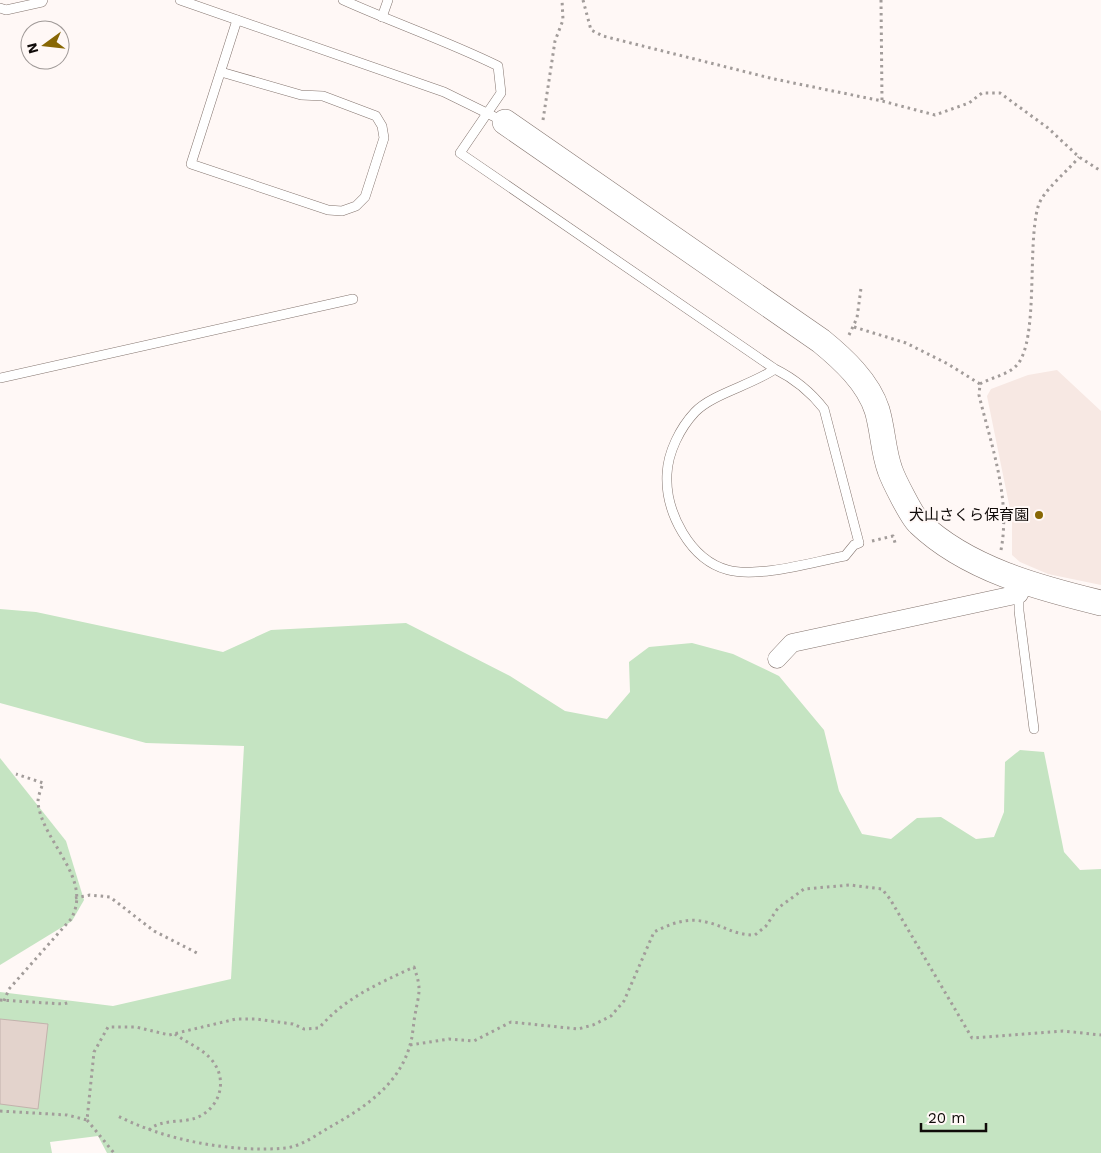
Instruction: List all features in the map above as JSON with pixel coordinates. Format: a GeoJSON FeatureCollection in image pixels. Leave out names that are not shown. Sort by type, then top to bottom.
{"type":"FeatureCollection","features":[{"type":"Feature","properties":{"kind":"street"},"geometry":{"type":"LineString","coordinates":[[496,117],[536,142],[834,352],[852,367],[877,409],[890,470],[917,522],[953,548],[997,570],[1022,588]]}},
{"type":"Feature","properties":{"kind":"street"},"geometry":{"type":"LineString","coordinates":[[776,658],[792,643],[1022,588],[1045,589],[1101,603]]}},
{"type":"Feature","properties":{"kind":"lane"},"geometry":{"type":"LineString","coordinates":[[0,8],[6,10],[43,0]]}},
{"type":"Feature","properties":{"kind":"lane"},"geometry":{"type":"LineString","coordinates":[[180,0],[444,92],[496,117]]}},
{"type":"Feature","properties":{"kind":"lane"},"geometry":{"type":"LineString","coordinates":[[343,0],[454,44],[498,66],[501,93],[496,117],[460,153],[810,391],[824,409],[859,543],[854,545],[845,556],[771,570],[729,570],[702,558],[679,526],[669,494],[667,475],[673,445],[682,429],[703,405],[762,378],[775,369]]}},
{"type":"Feature","properties":{"kind":"lane"},"geometry":{"type":"LineString","coordinates":[[382,17],[388,0]]}},
{"type":"Feature","properties":{"kind":"lane"},"geometry":{"type":"LineString","coordinates":[[221,72],[302,95],[323,96],[376,116],[382,126],[384,138],[365,197],[356,206],[342,211],[328,210],[191,164],[237,20]]}},
{"type":"Feature","properties":{"kind":"lane"},"geometry":{"type":"LineString","coordinates":[[0,378],[353,299]]}},
{"type":"Feature","properties":{"kind":"lane"},"geometry":{"type":"LineString","coordinates":[[1022,588],[1019,611],[1034,729]]}},
{"type":"Feature","properties":{"kind":"path"},"geometry":{"type":"LineString","coordinates":[[536,142],[546,112],[556,41],[563,20],[562,0]]}},
{"type":"Feature","properties":{"kind":"path"},"geometry":{"type":"LineString","coordinates":[[583,0],[591,30],[603,36],[774,79],[882,101],[935,115],[969,103],[982,93],[1000,93],[1048,128],[1079,157],[1101,171]]}},
{"type":"Feature","properties":{"kind":"path"},"geometry":{"type":"LineString","coordinates":[[881,0],[882,101]]}},
{"type":"Feature","properties":{"kind":"path"},"geometry":{"type":"LineString","coordinates":[[980,384],[1017,366],[1024,354],[1029,339],[1032,256],[1038,207],[1042,197],[1079,157]]}},
{"type":"Feature","properties":{"kind":"path"},"geometry":{"type":"LineString","coordinates":[[834,352],[854,327],[861,288]]}},
{"type":"Feature","properties":{"kind":"path"},"geometry":{"type":"LineString","coordinates":[[854,327],[906,344],[948,364],[980,384]]}},
{"type":"Feature","properties":{"kind":"path"},"geometry":{"type":"LineString","coordinates":[[980,384],[980,395],[1002,493],[1004,534],[997,570]]}},
{"type":"Feature","properties":{"kind":"path"},"geometry":{"type":"LineString","coordinates":[[859,543],[893,536],[896,546]]}},
{"type":"Feature","properties":{"kind":"path"},"geometry":{"type":"LineString","coordinates":[[16,774],[43,783],[38,801],[42,815],[72,876],[75,912],[9,989],[2,1000],[63,1004],[71,1002]]}},
{"type":"Feature","properties":{"kind":"path"},"geometry":{"type":"LineString","coordinates":[[410,1045],[450,1039],[474,1041],[511,1022],[578,1029],[593,1025],[611,1016],[624,1001],[654,932],[672,924],[692,920],[708,922],[740,935],[755,935],[766,926],[778,908],[804,889],[850,885],[882,889],[972,1038],[1063,1031],[1101,1035]]}},
{"type":"Feature","properties":{"kind":"path"},"geometry":{"type":"LineString","coordinates":[[75,898],[90,895],[110,897],[154,932],[197,953]]}},
{"type":"Feature","properties":{"kind":"path"},"geometry":{"type":"LineString","coordinates":[[87,1120],[94,1052],[108,1027],[136,1027],[169,1035],[236,1019],[278,1022],[304,1029],[319,1028],[335,1010],[385,980],[414,967],[421,986],[410,1045],[396,1076],[390,1084],[357,1112],[299,1146],[249,1149],[203,1145],[149,1130],[116,1115]]}},
{"type":"Feature","properties":{"kind":"path"},"geometry":{"type":"LineString","coordinates":[[149,1130],[155,1124],[197,1117],[207,1112],[219,1097],[221,1086],[216,1065],[201,1050],[175,1034]]}},
{"type":"Feature","properties":{"kind":"path"},"geometry":{"type":"LineString","coordinates":[[0,1110],[67,1115],[87,1120],[114,1153]]}},
{"type":"Feature","properties":{"kind":"path"},"geometry":{"type":"LineString","coordinates":[[293,1147],[294,1153]]}},
{"type":"Feature","properties":{"kind":"shaded area"},"geometry":{"type":"Polygon","coordinates":[[[1057,370],[1101,411],[1101,585],[1048,574],[1020,562],[1012,555],[1012,519],[987,396],[991,389],[1028,375],[1057,370]]]}},
{"type":"Feature","properties":{"kind":"green space"},"geometry":{"type":"Polygon","coordinates":[[[0,609],[36,612],[223,652],[271,630],[406,623],[510,676],[565,711],[607,719],[630,692],[629,662],[649,647],[692,643],[733,654],[779,676],[824,730],[839,791],[862,834],[891,839],[917,818],[941,817],[976,839],[994,837],[1004,812],[1005,762],[1020,750],[1044,752],[1064,852],[1080,870],[1101,869],[1101,1153],[107,1153],[98,1136],[50,1142],[52,1153],[0,1153],[0,992],[113,1006],[231,979],[244,746],[146,743],[0,703],[0,609]]]}},
{"type":"Feature","properties":{"kind":"green space"},"geometry":{"type":"Polygon","coordinates":[[[0,758],[66,841],[84,900],[72,921],[0,965],[0,758]]]}},
{"type":"Feature","properties":{"kind":"building"},"geometry":{"type":"Polygon","coordinates":[[[0,1019],[48,1024],[38,1109],[0,1104],[0,1019]]]}},
{"type":"Feature","properties":{"kind":"place","name":"犬山さくら保育園"},"geometry":{"type":"Point","coordinates":[1039,515]}}]}
